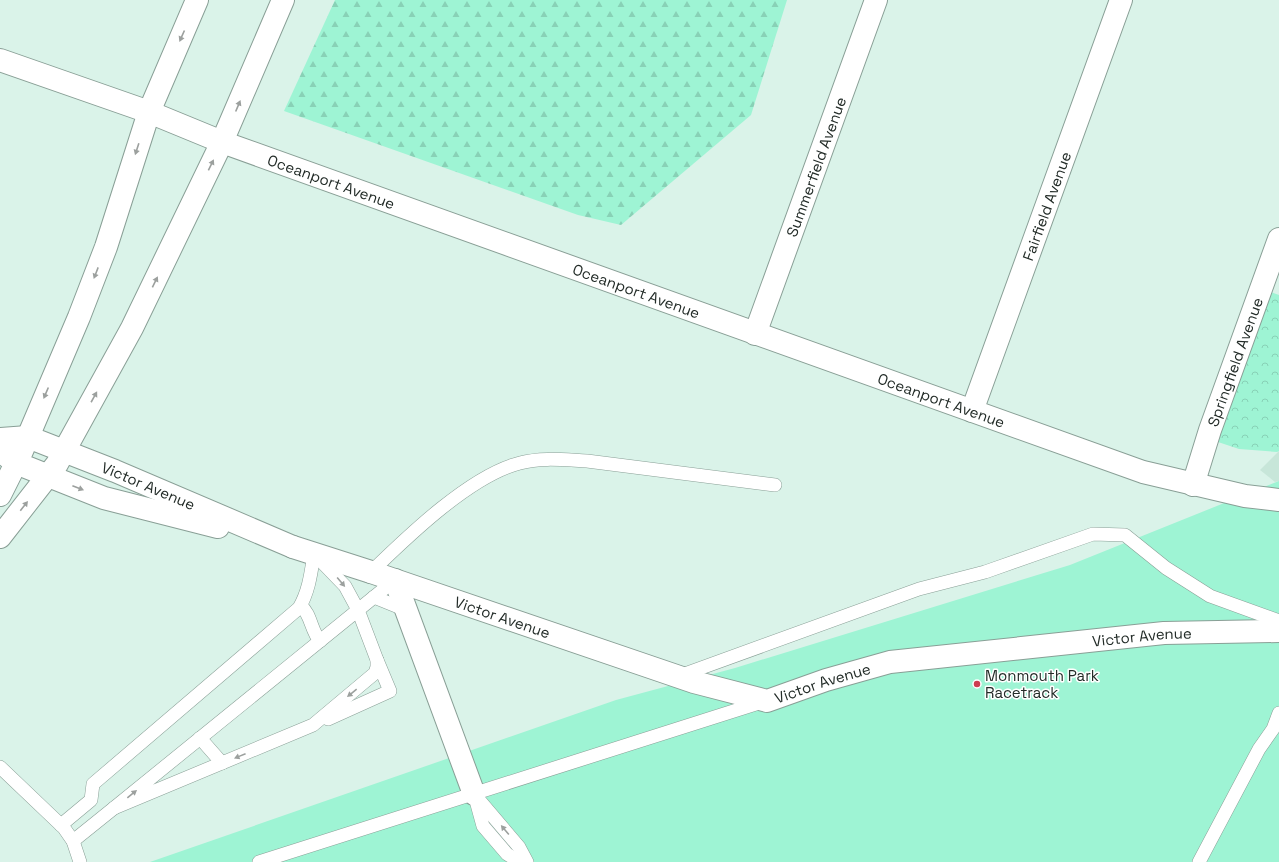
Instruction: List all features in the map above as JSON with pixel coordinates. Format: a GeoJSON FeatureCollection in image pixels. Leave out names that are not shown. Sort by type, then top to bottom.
{"type":"FeatureCollection","features":[{"type":"Feature","properties":{"kind":"main road"},"geometry":{"type":"LineString","coordinates":[[0,495],[8,457],[28,438],[106,247],[149,112],[198,0]]}},
{"type":"Feature","properties":{"kind":"main road"},"geometry":{"type":"LineString","coordinates":[[0,536],[48,476],[64,452],[132,328],[222,142],[283,0]]}},
{"type":"Feature","properties":{"kind":"main road","name":"Summerfield Avenue"},"geometry":{"type":"LineString","coordinates":[[755,334],[876,0]]}},
{"type":"Feature","properties":{"kind":"main road","name":"Fairfield Avenue"},"geometry":{"type":"LineString","coordinates":[[972,411],[1121,0]]}},
{"type":"Feature","properties":{"kind":"main road","name":"Oceanport Avenue"},"geometry":{"type":"LineString","coordinates":[[0,60],[149,112],[222,142],[1143,472],[1193,485],[1245,496],[1279,500]]}},
{"type":"Feature","properties":{"kind":"main road","name":"Springfield Avenue"},"geometry":{"type":"LineString","coordinates":[[1193,485],[1210,430],[1279,240]]}},
{"type":"Feature","properties":{"kind":"main road","name":"Victor Avenue"},"geometry":{"type":"LineString","coordinates":[[0,439],[28,438],[115,472],[293,547]]}},
{"type":"Feature","properties":{"kind":"main road","name":"Victor Avenue"},"geometry":{"type":"LineString","coordinates":[[8,457],[48,476],[104,498],[293,547],[395,580],[678,677],[767,701],[826,680],[898,661],[1164,633],[1279,632]]}},
{"type":"Feature","properties":{"kind":"main road"},"geometry":{"type":"LineString","coordinates":[[395,580],[474,794]]}},
{"type":"Feature","properties":{"kind":"lane"},"geometry":{"type":"LineString","coordinates":[[371,572],[410,535],[486,476],[521,463],[556,459],[580,461],[775,485]]}},
{"type":"Feature","properties":{"kind":"lane"},"geometry":{"type":"LineString","coordinates":[[678,677],[920,589],[985,572],[1093,534],[1125,535],[1166,568],[1210,596],[1279,621]]}},
{"type":"Feature","properties":{"kind":"lane"},"geometry":{"type":"LineString","coordinates":[[61,825],[91,800],[93,784],[300,606],[306,599],[309,588],[314,554]]}},
{"type":"Feature","properties":{"kind":"lane"},"geometry":{"type":"LineString","coordinates":[[109,812],[312,726],[390,691],[358,610],[345,586],[314,554]]}},
{"type":"Feature","properties":{"kind":"lane"},"geometry":{"type":"LineString","coordinates":[[73,841],[395,580]]}},
{"type":"Feature","properties":{"kind":"lane"},"geometry":{"type":"LineString","coordinates":[[374,597],[406,610]]}},
{"type":"Feature","properties":{"kind":"lane"},"geometry":{"type":"LineString","coordinates":[[300,606],[305,611],[314,634],[320,641]]}},
{"type":"Feature","properties":{"kind":"lane"},"geometry":{"type":"LineString","coordinates":[[312,726],[369,679],[377,667],[377,660]]}},
{"type":"Feature","properties":{"kind":"lane"},"geometry":{"type":"LineString","coordinates":[[259,862],[767,701]]}},
{"type":"Feature","properties":{"kind":"lane"},"geometry":{"type":"LineString","coordinates":[[1199,862],[1259,749],[1278,718]]}},
{"type":"Feature","properties":{"kind":"lane"},"geometry":{"type":"LineString","coordinates":[[200,738],[222,763]]}},
{"type":"Feature","properties":{"kind":"lane"},"geometry":{"type":"LineString","coordinates":[[0,767],[61,825],[73,841],[80,862]]}},
{"type":"Feature","properties":{"kind":"lane"},"geometry":{"type":"LineString","coordinates":[[474,794],[483,826],[507,854],[522,860]]}},
{"type":"Feature","properties":{"kind":"lane"},"geometry":{"type":"LineString","coordinates":[[91,800],[109,812]]}},
{"type":"Feature","properties":{"kind":"shaded area"},"geometry":{"type":"Polygon","coordinates":[[[1279,451],[1279,481],[1275,482],[1260,470],[1279,451]]]}},
{"type":"Feature","properties":{"kind":"green space"},"geometry":{"type":"Polygon","coordinates":[[[335,0],[787,0],[751,115],[621,225],[578,215],[284,111],[335,0]]]}},
{"type":"Feature","properties":{"kind":"green space"},"geometry":{"type":"Polygon","coordinates":[[[1265,290],[1279,295],[1279,451],[1277,452],[1239,449],[1209,439],[1265,290]]]}},
{"type":"Feature","properties":{"kind":"green space","name":"Monmouth Park Racetrack"},"geometry":{"type":"Polygon","coordinates":[[[1279,481],[1279,862],[150,862],[616,700],[735,668],[1070,565],[1279,481]]]}},
{"type":"Feature","properties":{"kind":"place","name":"Monmouth Park Racetrack"},"geometry":{"type":"Point","coordinates":[977,684]}}]}
